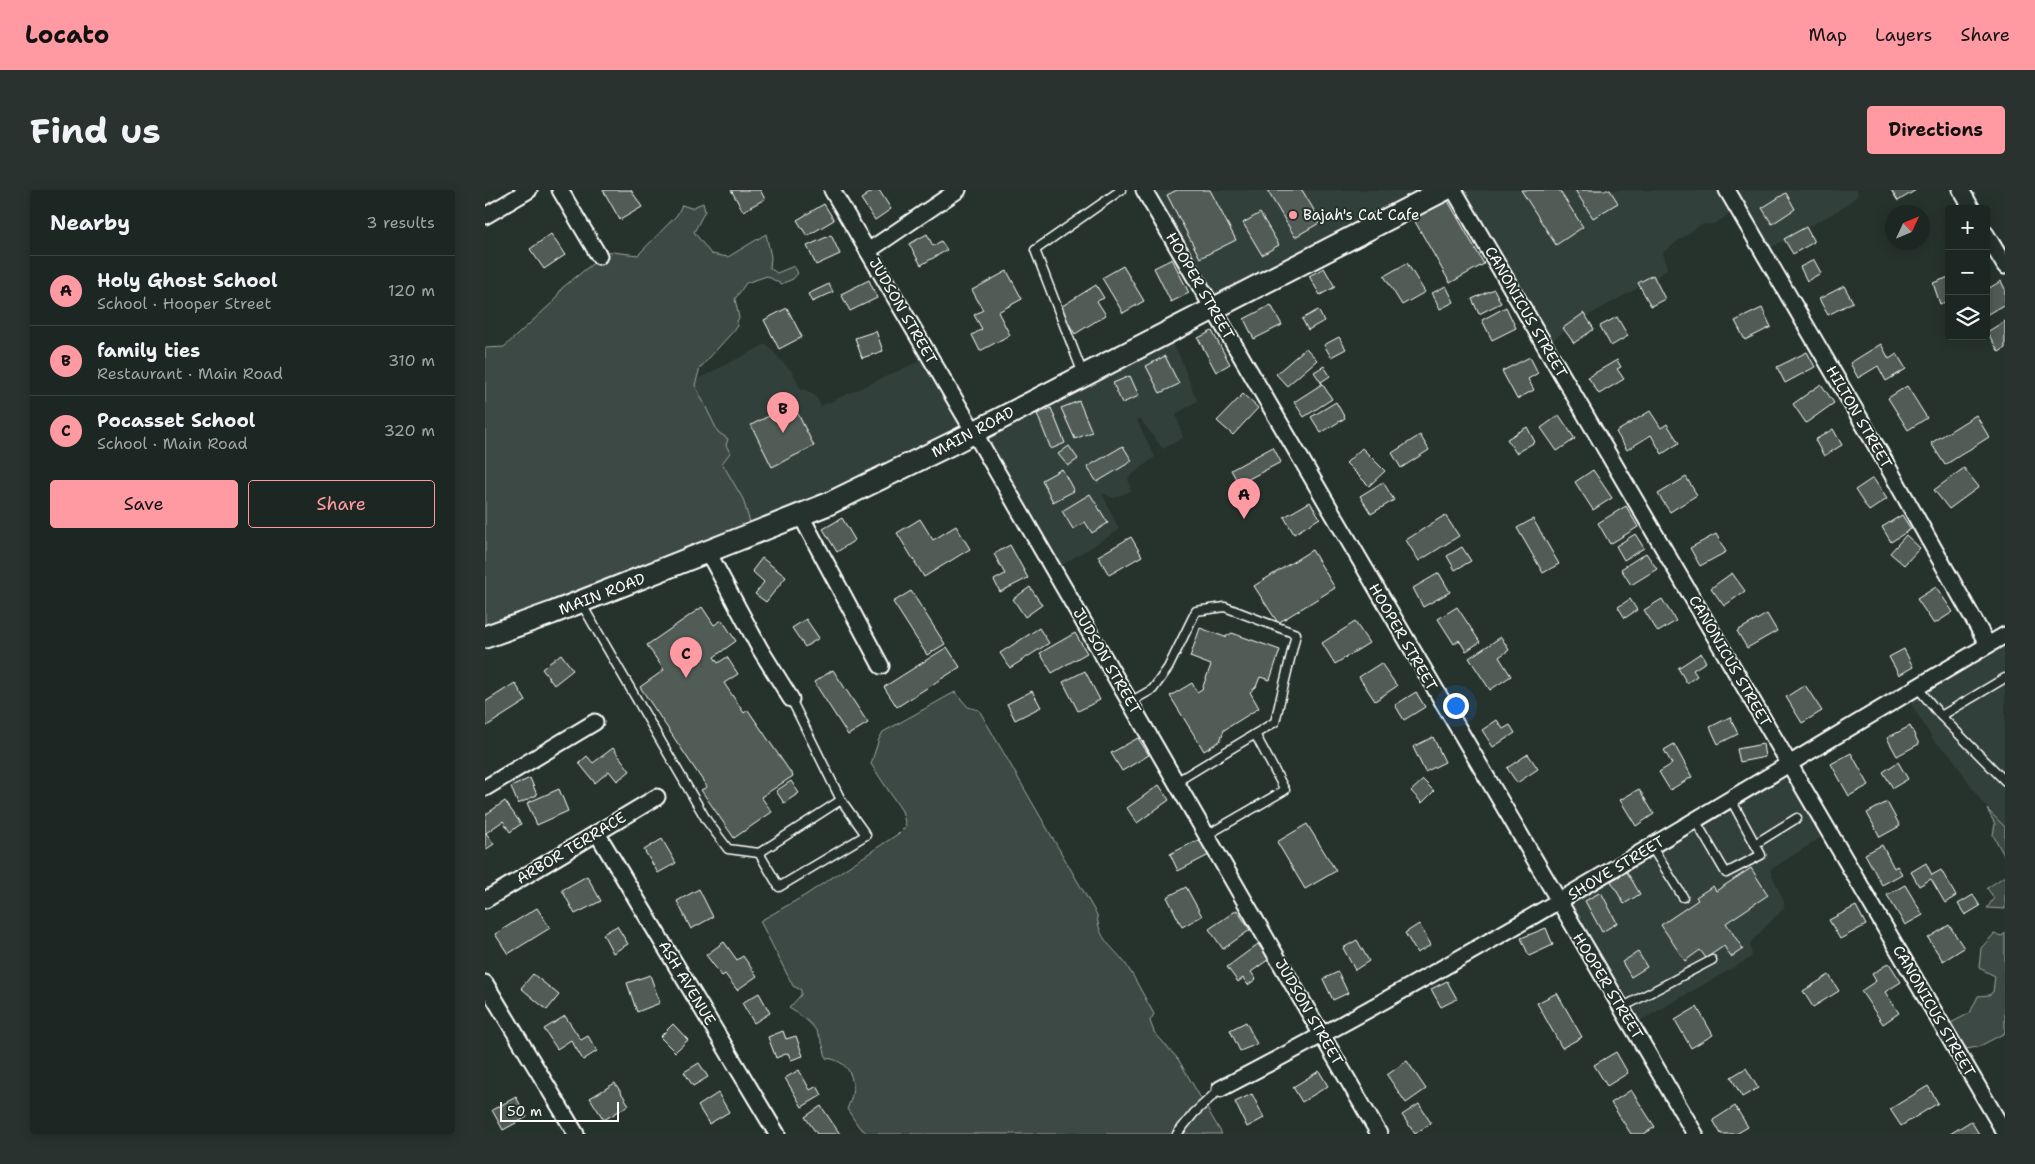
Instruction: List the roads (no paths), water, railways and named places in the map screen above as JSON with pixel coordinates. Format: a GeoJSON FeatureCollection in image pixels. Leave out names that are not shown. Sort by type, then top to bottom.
{"type":"FeatureCollection","features":[{"type":"Feature","properties":{"kind":"main road","name":"MAIN ROAD"},"geometry":{"type":"LineString","coordinates":[[485,637],[581,602],[828,504],[892,474],[1444,190]]}},
{"type":"Feature","properties":{"kind":"street"},"geometry":{"type":"LineString","coordinates":[[485,216],[529,190]]}},
{"type":"Feature","properties":{"kind":"street"},"geometry":{"type":"LineString","coordinates":[[561,190],[599,256]]}},
{"type":"Feature","properties":{"kind":"street","name":"JUDSON STREET"},"geometry":{"type":"LineString","coordinates":[[832,190],[974,432],[1379,1134]]}},
{"type":"Feature","properties":{"kind":"street"},"geometry":{"type":"LineString","coordinates":[[868,251],[958,190]]}},
{"type":"Feature","properties":{"kind":"street","name":"HOOPER STREET"},"geometry":{"type":"LineString","coordinates":[[1143,190],[1695,1134]]}},
{"type":"Feature","properties":{"kind":"street","name":"CANONICUS STREET"},"geometry":{"type":"LineString","coordinates":[[1454,190],[2005,1133]]}},
{"type":"Feature","properties":{"kind":"street","name":"HILTON STREET"},"geometry":{"type":"LineString","coordinates":[[1727,190],[1869,434],[1988,645]]}},
{"type":"Feature","properties":{"kind":"street"},"geometry":{"type":"LineString","coordinates":[[1961,190],[1970,205]]}},
{"type":"Feature","properties":{"kind":"street"},"geometry":{"type":"LineString","coordinates":[[1990,241],[2005,266]]}},
{"type":"Feature","properties":{"kind":"street"},"geometry":{"type":"LineString","coordinates":[[800,514],[881,666]]}},
{"type":"Feature","properties":{"kind":"street"},"geometry":{"type":"LineString","coordinates":[[708,552],[760,649],[791,699]]}},
{"type":"Feature","properties":{"kind":"street","name":"SHOVE STREET"},"geometry":{"type":"LineString","coordinates":[[1220,1089],[1323,1036],[1559,903],[1789,763],[2005,635]]}},
{"type":"Feature","properties":{"kind":"street"},"geometry":{"type":"LineString","coordinates":[[485,788],[595,722]]}},
{"type":"Feature","properties":{"kind":"street","name":"ARBOR TERRACE"},"geometry":{"type":"LineString","coordinates":[[485,900],[657,797]]}},
{"type":"Feature","properties":{"kind":"street","name":"ASH AVENUE"},"geometry":{"type":"LineString","coordinates":[[597,833],[777,1134]]}},
{"type":"Feature","properties":{"kind":"street"},"geometry":{"type":"LineString","coordinates":[[485,983],[576,1134]]}},
{"type":"Feature","properties":{"kind":"lane"},"geometry":{"type":"LineString","coordinates":[[1084,375],[1035,250],[1121,190]]}},
{"type":"Feature","properties":{"kind":"lane"},"geometry":{"type":"LineString","coordinates":[[581,602],[707,821],[728,848],[759,853],[841,800]]}},
{"type":"Feature","properties":{"kind":"lane"},"geometry":{"type":"LineString","coordinates":[[1130,702],[1153,689],[1168,668],[1196,611],[1225,607],[1296,634],[1275,722],[1176,782]]}},
{"type":"Feature","properties":{"kind":"lane"},"geometry":{"type":"LineString","coordinates":[[1941,716],[2005,678]]}},
{"type":"Feature","properties":{"kind":"lane"},"geometry":{"type":"LineString","coordinates":[[1917,687],[1941,716],[2005,781]]}},
{"type":"Feature","properties":{"kind":"lane"},"geometry":{"type":"LineString","coordinates":[[759,853],[779,887],[866,835],[841,800],[791,699]]}},
{"type":"Feature","properties":{"kind":"lane"},"geometry":{"type":"LineString","coordinates":[[1207,835],[1285,790],[1255,734]]}},
{"type":"Feature","properties":{"kind":"lane"},"geometry":{"type":"LineString","coordinates":[[1695,820],[1726,873],[1761,855],[1731,798]]}},
{"type":"Feature","properties":{"kind":"lane"},"geometry":{"type":"LineString","coordinates":[[1755,844],[1797,818]]}},
{"type":"Feature","properties":{"kind":"lane"},"geometry":{"type":"LineString","coordinates":[[1651,846],[1683,897]]}},
{"type":"Feature","properties":{"kind":"lane"},"geometry":{"type":"LineString","coordinates":[[1621,1008],[1711,960]]}},
{"type":"Feature","properties":{"kind":"lane"},"geometry":{"type":"LineString","coordinates":[[1177,1134],[1194,1113],[1220,1089]]}},
{"type":"Feature","properties":{"kind":"place","name":"Bajah's Cat Cafe"},"geometry":{"type":"Point","coordinates":[1293,215]}},
{"type":"Feature","properties":{"kind":"place","name":"family ties"},"geometry":{"type":"Point","coordinates":[783,433]}},
{"type":"Feature","properties":{"kind":"place","name":"Holy Ghost School"},"geometry":{"type":"Point","coordinates":[1244,519]}},
{"type":"Feature","properties":{"kind":"place","name":"Pocasset School"},"geometry":{"type":"Point","coordinates":[686,678]}}]}
